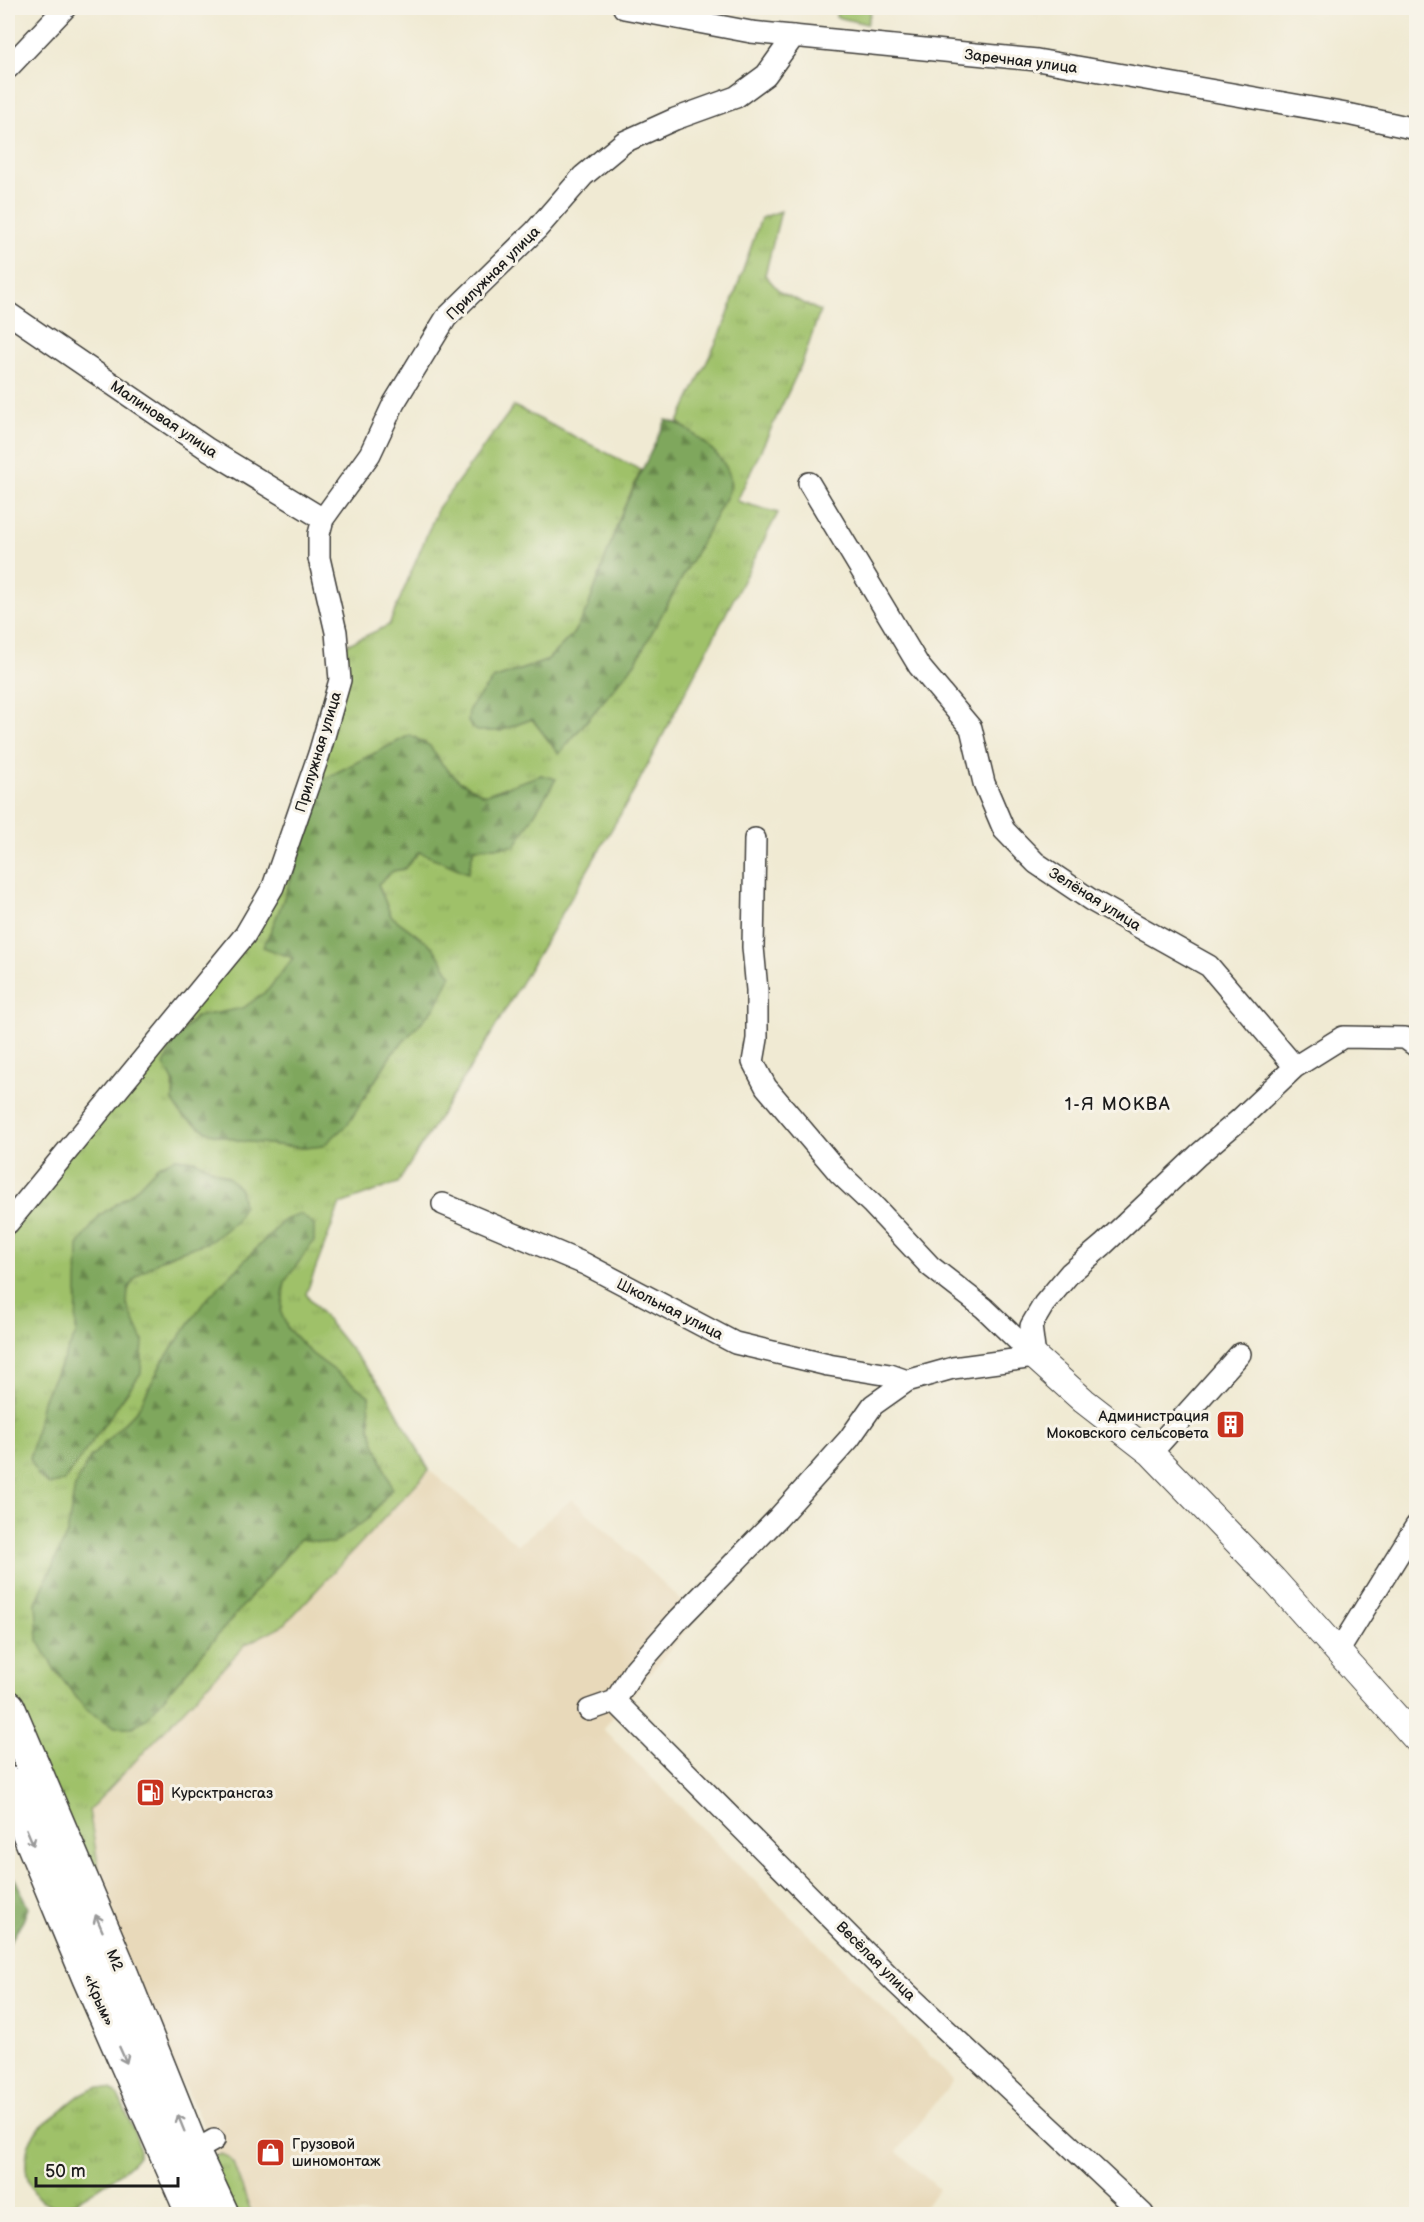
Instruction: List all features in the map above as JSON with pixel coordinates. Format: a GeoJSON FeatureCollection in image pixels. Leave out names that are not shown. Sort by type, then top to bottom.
{"type":"FeatureCollection","features":[{"type":"Feature","properties":{"kind":"highway","name":"М2"},"geometry":{"type":"LineString","coordinates":[[8,1707],[117,1963],[203,2146],[222,2214]]}},
{"type":"Feature","properties":{"kind":"highway","name":"«Крым»"},"geometry":{"type":"LineString","coordinates":[[8,1784],[89,1978],[193,2214]]}},
{"type":"Feature","properties":{"kind":"street"},"geometry":{"type":"LineString","coordinates":[[8,68],[65,8]]}},
{"type":"Feature","properties":{"kind":"street","name":"Заречная улица"},"geometry":{"type":"LineString","coordinates":[[624,8],[751,32],[1036,60],[1352,115],[1416,129]]}},
{"type":"Feature","properties":{"kind":"street","name":"Прилужная улица"},"geometry":{"type":"LineString","coordinates":[[8,1223],[245,935],[273,887],[319,754],[340,680],[336,632],[319,558],[319,534],[323,519],[370,454],[394,403],[446,318],[536,230],[583,176],[624,142],[675,119],[736,97],[766,75],[794,36]]}},
{"type":"Feature","properties":{"kind":"street","name":"Малиновая улица"},"geometry":{"type":"LineString","coordinates":[[8,313],[206,448],[323,519]]}},
{"type":"Feature","properties":{"kind":"street","name":"Зелёная улица"},"geometry":{"type":"LineString","coordinates":[[809,483],[919,666],[971,728],[984,783],[1004,830],[1036,862],[1091,900],[1209,966],[1295,1067]]}},
{"type":"Feature","properties":{"kind":"street"},"geometry":{"type":"LineString","coordinates":[[755,839],[753,947],[757,990],[757,1040],[753,1062],[766,1087],[839,1173],[872,1204],[930,1266],[984,1308],[1084,1401],[1151,1453],[1274,1579],[1416,1739]]}},
{"type":"Feature","properties":{"kind":"street"},"geometry":{"type":"LineString","coordinates":[[1035,1357],[1031,1326],[1044,1304],[1070,1273],[1295,1067],[1343,1037],[1405,1038],[1416,1046]]}},
{"type":"Feature","properties":{"kind":"street","name":"Школьная улица"},"geometry":{"type":"LineString","coordinates":[[443,1204],[585,1264],[735,1343],[828,1365],[890,1375],[907,1382]]}},
{"type":"Feature","properties":{"kind":"street"},"geometry":{"type":"LineString","coordinates":[[1151,1453],[1240,1354]]}},
{"type":"Feature","properties":{"kind":"street"},"geometry":{"type":"LineString","coordinates":[[590,1710],[615,1701],[635,1669],[680,1618],[778,1518],[849,1439],[873,1406],[907,1382],[953,1368],[1035,1357]]}},
{"type":"Feature","properties":{"kind":"street"},"geometry":{"type":"LineString","coordinates":[[1338,1652],[1416,1526]]}},
{"type":"Feature","properties":{"kind":"street","name":"Весёлая улица"},"geometry":{"type":"LineString","coordinates":[[615,1701],[897,1984],[1143,2214]]}},
{"type":"Feature","properties":{"kind":"shaded area"},"geometry":{"type":"Polygon","coordinates":[[[429,1470],[518,1545],[572,1499],[698,1616],[603,1729],[954,2080],[897,2152],[939,2189],[919,2214],[246,2214],[189,2096],[113,1952],[89,1811],[246,1644],[285,1624],[429,1470]]]}},
{"type":"Feature","properties":{"kind":"green space"},"geometry":{"type":"Polygon","coordinates":[[[837,8],[872,8],[867,24],[836,17],[837,8]]]}},
{"type":"Feature","properties":{"kind":"green space"},"geometry":{"type":"Polygon","coordinates":[[[781,211],[765,275],[780,292],[820,311],[803,361],[737,501],[778,513],[633,793],[487,1041],[398,1183],[340,1204],[306,1294],[387,1394],[429,1470],[285,1624],[246,1644],[89,1810],[113,1952],[8,1713],[8,1232],[276,889],[342,647],[389,625],[438,508],[514,406],[641,470],[622,512],[587,610],[573,634],[546,661],[493,679],[500,731],[532,719],[559,754],[635,663],[728,494],[731,483],[714,452],[678,422],[723,328],[761,218],[781,211]],[[410,735],[318,782],[296,866],[264,947],[293,958],[268,990],[243,1009],[195,1017],[174,1041],[173,1101],[210,1133],[241,1141],[305,1148],[348,1124],[391,1055],[436,1006],[433,947],[391,916],[378,884],[393,871],[404,869],[419,852],[468,873],[474,848],[515,846],[541,775],[485,795],[459,781],[441,763],[430,746],[410,735]],[[175,1158],[158,1166],[131,1194],[100,1215],[76,1334],[42,1402],[143,1341],[128,1307],[127,1293],[133,1282],[143,1271],[156,1263],[211,1241],[228,1177],[194,1160],[175,1158]],[[284,1220],[163,1361],[138,1409],[90,1458],[67,1534],[36,1603],[146,1718],[300,1539],[369,1518],[391,1488],[370,1429],[369,1396],[312,1354],[288,1329],[281,1313],[285,1281],[314,1241],[284,1220]]]}},
{"type":"Feature","properties":{"kind":"green space"},"geometry":{"type":"Polygon","coordinates":[[[666,420],[692,433],[718,456],[728,471],[730,485],[728,494],[635,663],[559,754],[532,719],[500,731],[476,731],[468,722],[469,709],[493,679],[546,661],[573,634],[587,610],[622,512],[666,420]]]}},
{"type":"Feature","properties":{"kind":"green space"},"geometry":{"type":"Polygon","coordinates":[[[410,735],[430,746],[441,763],[459,781],[484,795],[541,775],[556,779],[515,846],[474,848],[468,873],[419,852],[404,869],[393,871],[378,884],[391,916],[433,947],[451,975],[436,1006],[391,1055],[348,1124],[323,1146],[305,1148],[241,1141],[210,1133],[182,1116],[173,1101],[175,1084],[164,1065],[174,1041],[196,1017],[243,1008],[268,990],[293,958],[263,947],[281,907],[295,866],[318,782],[410,735]]]}},
{"type":"Feature","properties":{"kind":"green space"},"geometry":{"type":"Polygon","coordinates":[[[175,1158],[194,1160],[228,1177],[240,1189],[243,1206],[236,1221],[211,1241],[165,1257],[138,1275],[128,1288],[127,1305],[143,1341],[141,1373],[64,1481],[49,1485],[37,1474],[30,1458],[42,1402],[76,1334],[78,1245],[100,1215],[131,1194],[158,1166],[175,1158]]]}},
{"type":"Feature","properties":{"kind":"green space"},"geometry":{"type":"Polygon","coordinates":[[[301,1214],[314,1225],[314,1241],[285,1281],[281,1313],[288,1329],[312,1354],[369,1396],[370,1429],[392,1488],[369,1518],[333,1544],[300,1539],[146,1719],[132,1727],[115,1727],[86,1710],[55,1670],[38,1640],[36,1603],[67,1534],[75,1486],[90,1458],[138,1409],[163,1361],[204,1302],[284,1220],[301,1214]]]}},
{"type":"Feature","properties":{"kind":"green space"},"geometry":{"type":"Polygon","coordinates":[[[8,1870],[16,1881],[28,1908],[8,1945],[8,1870]]]}},
{"type":"Feature","properties":{"kind":"green space"},"geometry":{"type":"Polygon","coordinates":[[[98,2087],[111,2089],[117,2094],[134,2132],[139,2153],[129,2166],[77,2201],[61,2206],[47,2204],[41,2201],[31,2187],[26,2171],[26,2157],[32,2137],[80,2095],[98,2087]]]}},
{"type":"Feature","properties":{"kind":"green space"},"geometry":{"type":"Polygon","coordinates":[[[221,2154],[233,2163],[252,2214],[225,2214],[210,2158],[221,2154]]]}},
{"type":"Feature","properties":{"kind":"place","name":"Администрация Моковского сельсовета"},"geometry":{"type":"Point","coordinates":[1230,1425]}},
{"type":"Feature","properties":{"kind":"place","name":"Курсктрансгаз"},"geometry":{"type":"Point","coordinates":[150,1793]}},
{"type":"Feature","properties":{"kind":"place","name":"Грузовой шиномонтаж"},"geometry":{"type":"Point","coordinates":[271,2153]}},
{"type":"Feature","properties":{"kind":"district","name":"1-Я МОКВА"},"geometry":{"type":"Point","coordinates":[1118,1104]}}]}
